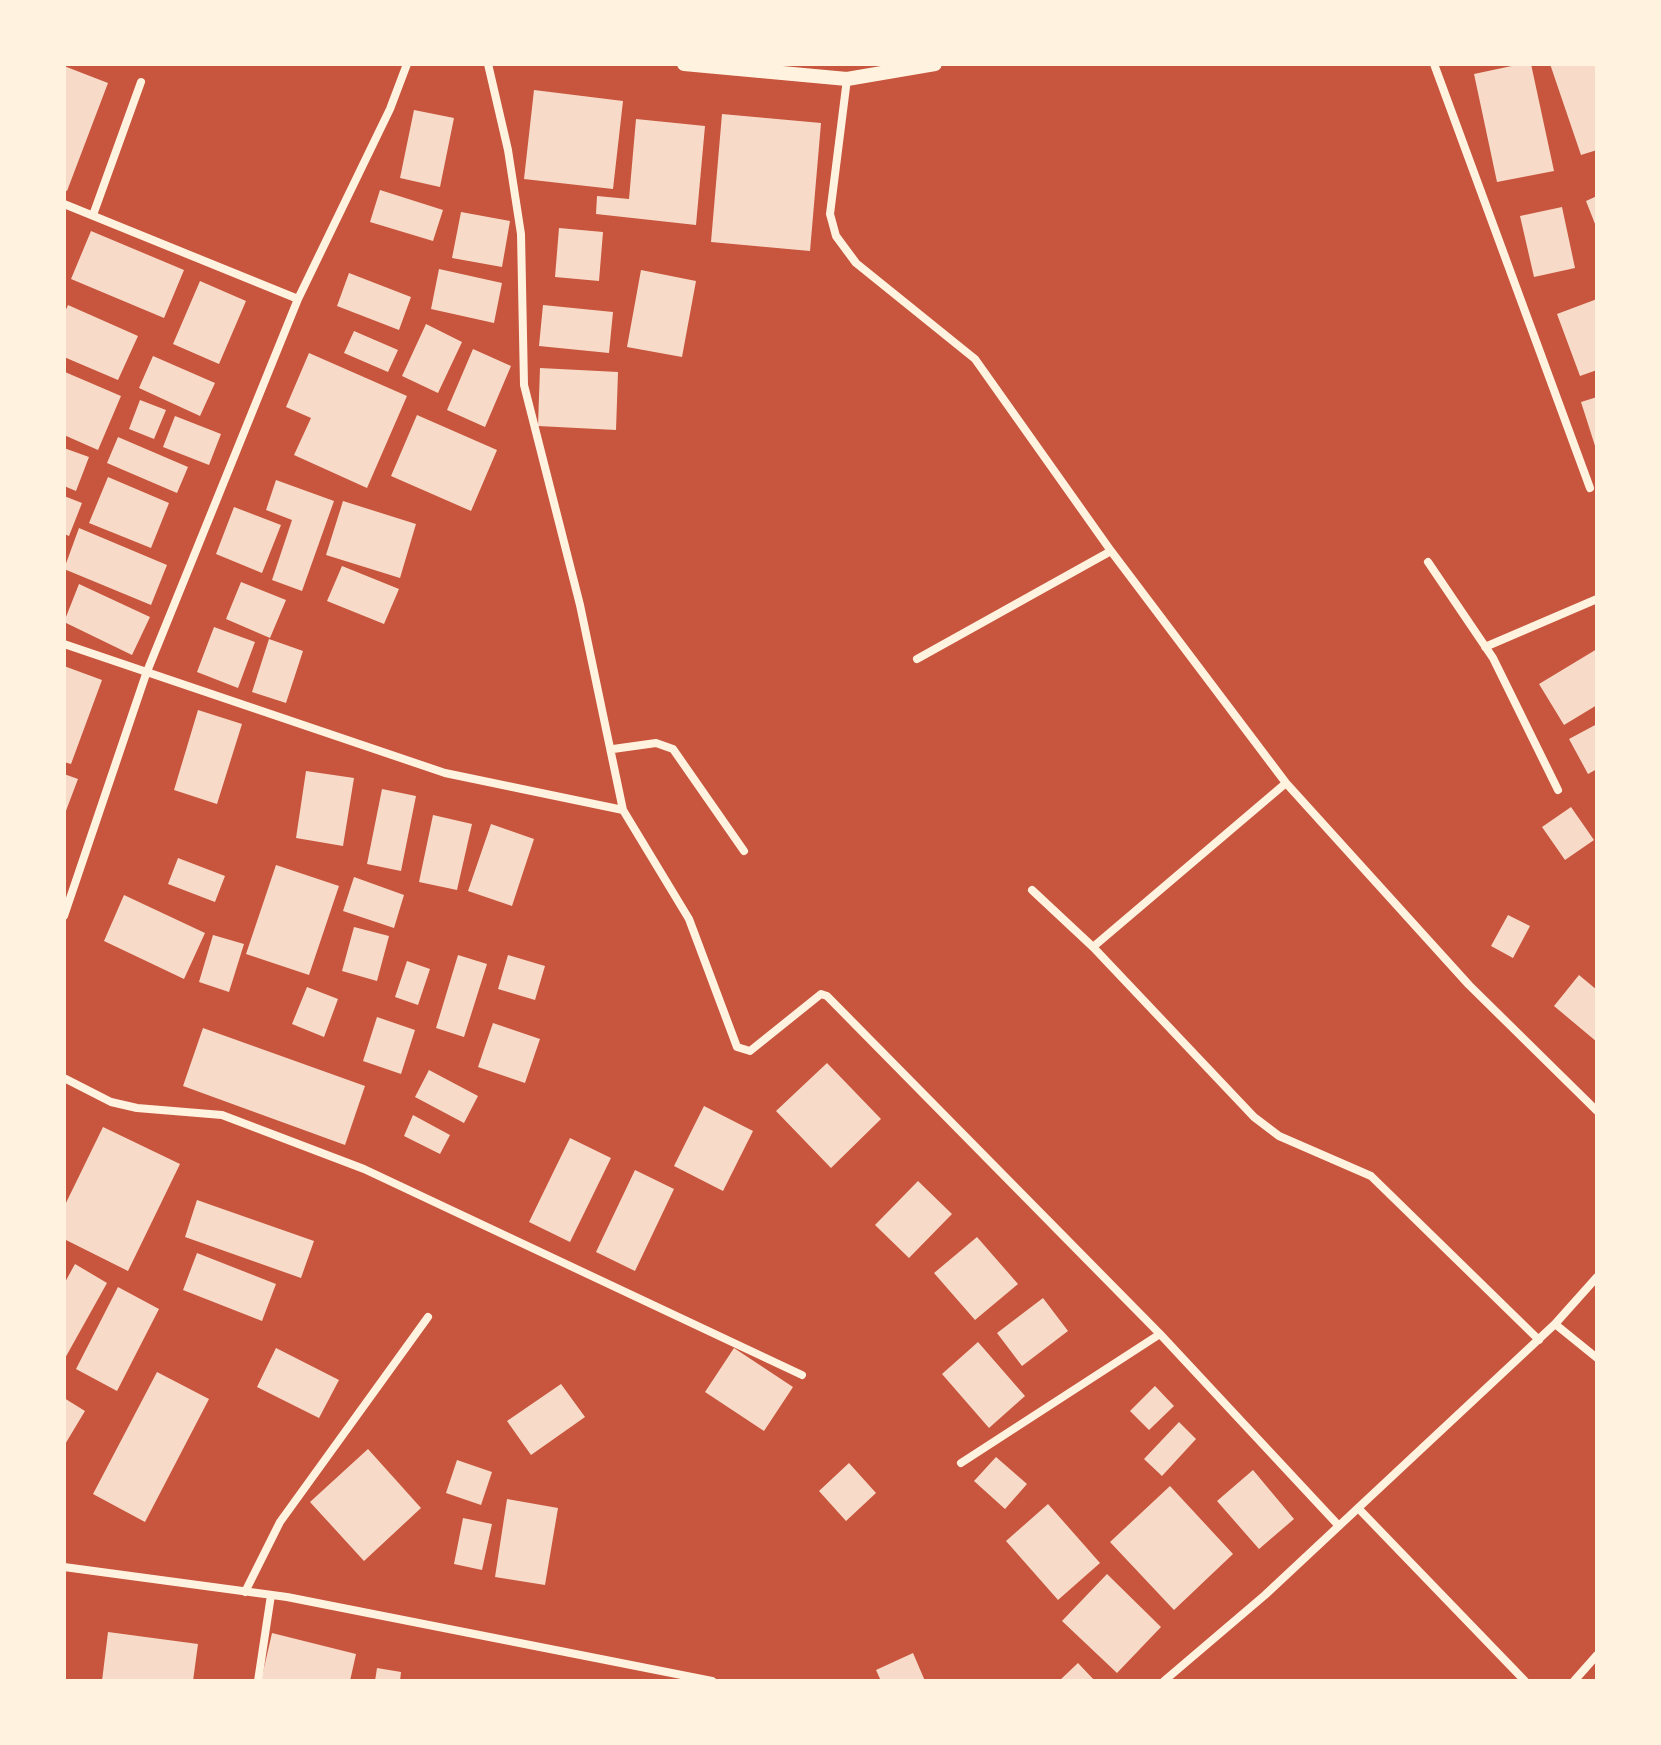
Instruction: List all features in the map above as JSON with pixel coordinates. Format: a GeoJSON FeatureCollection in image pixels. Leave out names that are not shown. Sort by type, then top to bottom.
{"type":"FeatureCollection","features":[{"type":"Feature","properties":{"kind":"street"},"geometry":{"type":"LineString","coordinates":[[64,916],[146,674],[298,299],[390,109],[407,64]]}},
{"type":"Feature","properties":{"kind":"street"},"geometry":{"type":"LineString","coordinates":[[488,64],[508,150],[521,234],[524,385],[613,749],[623,810],[689,919],[737,1047],[750,1051],[821,994],[827,996],[1160,1334],[1339,1526]]}},
{"type":"Feature","properties":{"kind":"street"},"geometry":{"type":"LineString","coordinates":[[684,64],[847,79],[935,64]]}},
{"type":"Feature","properties":{"kind":"street"},"geometry":{"type":"LineString","coordinates":[[1434,64],[1590,488]]}},
{"type":"Feature","properties":{"kind":"street"},"geometry":{"type":"LineString","coordinates":[[847,79],[830,214],[836,236],[856,263],[975,359],[1111,551],[1286,783],[1469,985],[1597,1111]]}},
{"type":"Feature","properties":{"kind":"street"},"geometry":{"type":"LineString","coordinates":[[93,215],[141,82]]}},
{"type":"Feature","properties":{"kind":"street"},"geometry":{"type":"LineString","coordinates":[[64,204],[298,299]]}},
{"type":"Feature","properties":{"kind":"street"},"geometry":{"type":"LineString","coordinates":[[917,659],[1111,551]]}},
{"type":"Feature","properties":{"kind":"street"},"geometry":{"type":"LineString","coordinates":[[1428,562],[1485,647],[1558,790]]}},
{"type":"Feature","properties":{"kind":"street"},"geometry":{"type":"LineString","coordinates":[[1485,647],[1597,599]]}},
{"type":"Feature","properties":{"kind":"street"},"geometry":{"type":"LineString","coordinates":[[64,644],[445,773],[623,810]]}},
{"type":"Feature","properties":{"kind":"street"},"geometry":{"type":"LineString","coordinates":[[613,749],[656,743],[673,749],[744,851]]}},
{"type":"Feature","properties":{"kind":"street"},"geometry":{"type":"LineString","coordinates":[[1093,947],[1286,783]]}},
{"type":"Feature","properties":{"kind":"street"},"geometry":{"type":"LineString","coordinates":[[1032,890],[1093,947],[1254,1117],[1279,1136],[1371,1176],[1539,1340]]}},
{"type":"Feature","properties":{"kind":"street"},"geometry":{"type":"LineString","coordinates":[[64,1078],[124,1105],[222,1115],[364,1169],[802,1375]]}},
{"type":"Feature","properties":{"kind":"street"},"geometry":{"type":"LineString","coordinates":[[1164,1681],[1265,1595],[1539,1340],[1597,1277]]}},
{"type":"Feature","properties":{"kind":"street"},"geometry":{"type":"LineString","coordinates":[[245,1592],[280,1522],[428,1317]]}},
{"type":"Feature","properties":{"kind":"street"},"geometry":{"type":"LineString","coordinates":[[1555,1324],[1597,1358]]}},
{"type":"Feature","properties":{"kind":"street"},"geometry":{"type":"LineString","coordinates":[[961,1463],[1160,1334]]}},
{"type":"Feature","properties":{"kind":"street"},"geometry":{"type":"LineString","coordinates":[[1358,1508],[1525,1681]]}},
{"type":"Feature","properties":{"kind":"street"},"geometry":{"type":"LineString","coordinates":[[64,1567],[271,1595],[712,1681]]}},
{"type":"Feature","properties":{"kind":"street"},"geometry":{"type":"LineString","coordinates":[[258,1681],[271,1595]]}},
{"type":"Feature","properties":{"kind":"street"},"geometry":{"type":"LineString","coordinates":[[1574,1681],[1597,1655]]}},
{"type":"Feature","properties":{"kind":"building"},"geometry":{"type":"Polygon","coordinates":[[[1531,64],[1554,171],[1497,182],[1474,74],[1531,64]]]}},
{"type":"Feature","properties":{"kind":"building"},"geometry":{"type":"Polygon","coordinates":[[[1550,64],[1597,64],[1597,150],[1581,155],[1550,64]]]}},
{"type":"Feature","properties":{"kind":"building"},"geometry":{"type":"Polygon","coordinates":[[[64,66],[108,83],[67,191],[64,190],[64,66]]]}},
{"type":"Feature","properties":{"kind":"building"},"geometry":{"type":"Polygon","coordinates":[[[534,90],[623,101],[613,189],[524,179],[534,90]]]}},
{"type":"Feature","properties":{"kind":"building"},"geometry":{"type":"Polygon","coordinates":[[[414,110],[454,118],[440,187],[400,178],[414,110]]]}},
{"type":"Feature","properties":{"kind":"building"},"geometry":{"type":"Polygon","coordinates":[[[722,114],[821,123],[810,251],[711,242],[722,114]]]}},
{"type":"Feature","properties":{"kind":"building"},"geometry":{"type":"Polygon","coordinates":[[[636,119],[705,126],[696,225],[596,214],[597,196],[629,199],[636,119]]]}},
{"type":"Feature","properties":{"kind":"building"},"geometry":{"type":"Polygon","coordinates":[[[380,190],[443,210],[433,241],[370,222],[380,190]]]}},
{"type":"Feature","properties":{"kind":"building"},"geometry":{"type":"Polygon","coordinates":[[[1597,196],[1597,229],[1586,201],[1597,196]]]}},
{"type":"Feature","properties":{"kind":"building"},"geometry":{"type":"Polygon","coordinates":[[[1562,207],[1575,268],[1534,277],[1520,216],[1562,207]]]}},
{"type":"Feature","properties":{"kind":"building"},"geometry":{"type":"Polygon","coordinates":[[[461,212],[510,221],[502,267],[452,258],[461,212]]]}},
{"type":"Feature","properties":{"kind":"building"},"geometry":{"type":"Polygon","coordinates":[[[559,228],[603,232],[599,281],[555,277],[559,228]]]}},
{"type":"Feature","properties":{"kind":"building"},"geometry":{"type":"Polygon","coordinates":[[[91,231],[184,270],[164,318],[71,279],[91,231]]]}},
{"type":"Feature","properties":{"kind":"building"},"geometry":{"type":"Polygon","coordinates":[[[439,269],[502,283],[494,323],[431,309],[439,269]]]}},
{"type":"Feature","properties":{"kind":"building"},"geometry":{"type":"Polygon","coordinates":[[[641,270],[696,281],[682,357],[627,347],[641,270]]]}},
{"type":"Feature","properties":{"kind":"building"},"geometry":{"type":"Polygon","coordinates":[[[349,273],[411,297],[399,330],[337,306],[349,273]]]}},
{"type":"Feature","properties":{"kind":"building"},"geometry":{"type":"Polygon","coordinates":[[[200,281],[246,301],[219,364],[173,344],[200,281]]]}},
{"type":"Feature","properties":{"kind":"building"},"geometry":{"type":"Polygon","coordinates":[[[1597,299],[1597,370],[1580,376],[1557,314],[1597,299]]]}},
{"type":"Feature","properties":{"kind":"building"},"geometry":{"type":"Polygon","coordinates":[[[68,305],[138,336],[118,380],[64,357],[64,314],[68,305]]]}},
{"type":"Feature","properties":{"kind":"building"},"geometry":{"type":"Polygon","coordinates":[[[543,305],[613,312],[609,353],[539,346],[543,305]]]}},
{"type":"Feature","properties":{"kind":"building"},"geometry":{"type":"Polygon","coordinates":[[[426,324],[462,342],[438,393],[402,376],[426,324]]]}},
{"type":"Feature","properties":{"kind":"building"},"geometry":{"type":"Polygon","coordinates":[[[354,331],[398,350],[388,372],[344,353],[354,331]]]}},
{"type":"Feature","properties":{"kind":"building"},"geometry":{"type":"Polygon","coordinates":[[[473,349],[511,366],[485,427],[447,410],[473,349]]]}},
{"type":"Feature","properties":{"kind":"building"},"geometry":{"type":"Polygon","coordinates":[[[309,353],[407,396],[367,488],[294,455],[311,418],[286,407],[309,353]]]}},
{"type":"Feature","properties":{"kind":"building"},"geometry":{"type":"Polygon","coordinates":[[[153,356],[215,383],[200,416],[139,388],[153,356]]]}},
{"type":"Feature","properties":{"kind":"building"},"geometry":{"type":"Polygon","coordinates":[[[540,368],[618,372],[616,430],[538,426],[540,368]]]}},
{"type":"Feature","properties":{"kind":"building"},"geometry":{"type":"Polygon","coordinates":[[[65,372],[121,396],[98,450],[64,435],[65,372]]]}},
{"type":"Feature","properties":{"kind":"building"},"geometry":{"type":"Polygon","coordinates":[[[1597,397],[1597,449],[1596,449],[1581,402],[1597,397]]]}},
{"type":"Feature","properties":{"kind":"building"},"geometry":{"type":"Polygon","coordinates":[[[140,400],[166,410],[154,439],[129,429],[140,400]]]}},
{"type":"Feature","properties":{"kind":"building"},"geometry":{"type":"Polygon","coordinates":[[[417,415],[497,450],[471,511],[391,476],[417,415]]]}},
{"type":"Feature","properties":{"kind":"building"},"geometry":{"type":"Polygon","coordinates":[[[175,416],[221,434],[209,465],[163,447],[175,416]]]}},
{"type":"Feature","properties":{"kind":"building"},"geometry":{"type":"Polygon","coordinates":[[[118,437],[188,467],[177,493],[107,463],[118,437]]]}},
{"type":"Feature","properties":{"kind":"building"},"geometry":{"type":"Polygon","coordinates":[[[64,448],[89,457],[76,491],[64,486],[64,448]]]}},
{"type":"Feature","properties":{"kind":"building"},"geometry":{"type":"Polygon","coordinates":[[[108,477],[169,503],[151,548],[89,523],[108,477]]]}},
{"type":"Feature","properties":{"kind":"building"},"geometry":{"type":"Polygon","coordinates":[[[276,480],[334,501],[302,591],[272,580],[292,520],[266,510],[276,480]]]}},
{"type":"Feature","properties":{"kind":"building"},"geometry":{"type":"Polygon","coordinates":[[[64,496],[82,503],[69,536],[64,534],[64,496]]]}},
{"type":"Feature","properties":{"kind":"building"},"geometry":{"type":"Polygon","coordinates":[[[343,501],[416,524],[400,578],[326,555],[343,501]]]}},
{"type":"Feature","properties":{"kind":"building"},"geometry":{"type":"Polygon","coordinates":[[[234,507],[281,525],[262,573],[216,554],[234,507]]]}},
{"type":"Feature","properties":{"kind":"building"},"geometry":{"type":"Polygon","coordinates":[[[79,528],[167,565],[151,605],[64,569],[79,528]]]}},
{"type":"Feature","properties":{"kind":"building"},"geometry":{"type":"Polygon","coordinates":[[[342,566],[399,589],[384,624],[327,601],[342,566]]]}},
{"type":"Feature","properties":{"kind":"building"},"geometry":{"type":"Polygon","coordinates":[[[241,582],[286,600],[270,638],[226,619],[241,582]]]}},
{"type":"Feature","properties":{"kind":"building"},"geometry":{"type":"Polygon","coordinates":[[[79,584],[150,617],[132,655],[64,622],[79,584]]]}},
{"type":"Feature","properties":{"kind":"building"},"geometry":{"type":"Polygon","coordinates":[[[214,627],[255,642],[238,688],[197,672],[214,627]]]}},
{"type":"Feature","properties":{"kind":"building"},"geometry":{"type":"Polygon","coordinates":[[[269,639],[303,651],[286,703],[252,692],[269,639]]]}},
{"type":"Feature","properties":{"kind":"building"},"geometry":{"type":"Polygon","coordinates":[[[1597,649],[1597,705],[1564,725],[1539,684],[1597,649]]]}},
{"type":"Feature","properties":{"kind":"building"},"geometry":{"type":"Polygon","coordinates":[[[64,666],[102,680],[71,764],[64,762],[64,666]]]}},
{"type":"Feature","properties":{"kind":"building"},"geometry":{"type":"Polygon","coordinates":[[[198,710],[242,724],[217,804],[174,790],[198,710]]]}},
{"type":"Feature","properties":{"kind":"building"},"geometry":{"type":"Polygon","coordinates":[[[1597,724],[1597,769],[1588,774],[1569,739],[1597,724]]]}},
{"type":"Feature","properties":{"kind":"building"},"geometry":{"type":"Polygon","coordinates":[[[306,771],[354,778],[343,846],[296,838],[306,771]]]}},
{"type":"Feature","properties":{"kind":"building"},"geometry":{"type":"Polygon","coordinates":[[[64,774],[78,779],[64,816],[64,774]]]}},
{"type":"Feature","properties":{"kind":"building"},"geometry":{"type":"Polygon","coordinates":[[[382,789],[416,796],[401,871],[367,864],[382,789]]]}},
{"type":"Feature","properties":{"kind":"building"},"geometry":{"type":"Polygon","coordinates":[[[1571,807],[1594,840],[1565,860],[1542,827],[1571,807]]]}},
{"type":"Feature","properties":{"kind":"building"},"geometry":{"type":"Polygon","coordinates":[[[433,815],[472,824],[457,890],[419,882],[433,815]]]}},
{"type":"Feature","properties":{"kind":"building"},"geometry":{"type":"Polygon","coordinates":[[[491,824],[534,839],[512,906],[468,891],[491,824]]]}},
{"type":"Feature","properties":{"kind":"building"},"geometry":{"type":"Polygon","coordinates":[[[178,858],[225,876],[215,902],[168,884],[178,858]]]}},
{"type":"Feature","properties":{"kind":"building"},"geometry":{"type":"Polygon","coordinates":[[[276,865],[339,886],[309,975],[246,954],[276,865]]]}},
{"type":"Feature","properties":{"kind":"building"},"geometry":{"type":"Polygon","coordinates":[[[354,877],[404,895],[394,928],[343,911],[354,877]]]}},
{"type":"Feature","properties":{"kind":"building"},"geometry":{"type":"Polygon","coordinates":[[[124,895],[205,933],[184,979],[104,941],[124,895]]]}},
{"type":"Feature","properties":{"kind":"building"},"geometry":{"type":"Polygon","coordinates":[[[1508,915],[1530,926],[1513,958],[1491,946],[1508,915]]]}},
{"type":"Feature","properties":{"kind":"building"},"geometry":{"type":"Polygon","coordinates":[[[354,927],[389,936],[377,981],[342,971],[354,927]]]}},
{"type":"Feature","properties":{"kind":"building"},"geometry":{"type":"Polygon","coordinates":[[[213,935],[244,944],[229,992],[199,982],[213,935]]]}},
{"type":"Feature","properties":{"kind":"building"},"geometry":{"type":"Polygon","coordinates":[[[458,955],[487,964],[464,1037],[436,1028],[458,955]]]}},
{"type":"Feature","properties":{"kind":"building"},"geometry":{"type":"Polygon","coordinates":[[[508,955],[545,966],[535,1000],[498,989],[508,955]]]}},
{"type":"Feature","properties":{"kind":"building"},"geometry":{"type":"Polygon","coordinates":[[[407,961],[430,969],[418,1005],[395,997],[407,961]]]}},
{"type":"Feature","properties":{"kind":"building"},"geometry":{"type":"Polygon","coordinates":[[[1579,975],[1597,990],[1597,1042],[1554,1006],[1579,975]]]}},
{"type":"Feature","properties":{"kind":"building"},"geometry":{"type":"Polygon","coordinates":[[[307,987],[338,999],[324,1037],[292,1024],[307,987]]]}},
{"type":"Feature","properties":{"kind":"building"},"geometry":{"type":"Polygon","coordinates":[[[377,1017],[415,1030],[401,1074],[363,1061],[377,1017]]]}},
{"type":"Feature","properties":{"kind":"building"},"geometry":{"type":"Polygon","coordinates":[[[493,1023],[540,1039],[525,1083],[478,1067],[493,1023]]]}},
{"type":"Feature","properties":{"kind":"building"},"geometry":{"type":"Polygon","coordinates":[[[203,1028],[365,1086],[345,1145],[183,1086],[203,1028]]]}},
{"type":"Feature","properties":{"kind":"building"},"geometry":{"type":"Polygon","coordinates":[[[827,1063],[881,1119],[831,1168],[776,1111],[827,1063]]]}},
{"type":"Feature","properties":{"kind":"building"},"geometry":{"type":"Polygon","coordinates":[[[429,1070],[478,1096],[464,1123],[415,1097],[429,1070]]]}},
{"type":"Feature","properties":{"kind":"building"},"geometry":{"type":"Polygon","coordinates":[[[704,1106],[753,1131],[723,1191],[674,1166],[704,1106]]]}},
{"type":"Feature","properties":{"kind":"building"},"geometry":{"type":"Polygon","coordinates":[[[413,1115],[450,1135],[440,1154],[404,1136],[413,1115]]]}},
{"type":"Feature","properties":{"kind":"building"},"geometry":{"type":"Polygon","coordinates":[[[103,1127],[180,1164],[128,1271],[64,1239],[64,1207],[103,1127]]]}},
{"type":"Feature","properties":{"kind":"building"},"geometry":{"type":"Polygon","coordinates":[[[570,1138],[611,1158],[570,1242],[529,1222],[570,1138]]]}},
{"type":"Feature","properties":{"kind":"building"},"geometry":{"type":"Polygon","coordinates":[[[635,1170],[674,1189],[635,1271],[596,1252],[635,1170]]]}},
{"type":"Feature","properties":{"kind":"building"},"geometry":{"type":"Polygon","coordinates":[[[918,1181],[952,1214],[909,1258],[875,1225],[918,1181]]]}},
{"type":"Feature","properties":{"kind":"building"},"geometry":{"type":"Polygon","coordinates":[[[197,1200],[314,1241],[301,1278],[185,1237],[197,1200]]]}},
{"type":"Feature","properties":{"kind":"building"},"geometry":{"type":"Polygon","coordinates":[[[977,1237],[1018,1284],[975,1320],[934,1273],[977,1237]]]}},
{"type":"Feature","properties":{"kind":"building"},"geometry":{"type":"Polygon","coordinates":[[[197,1253],[276,1284],[262,1321],[183,1290],[197,1253]]]}},
{"type":"Feature","properties":{"kind":"building"},"geometry":{"type":"Polygon","coordinates":[[[75,1264],[107,1283],[64,1360],[64,1284],[75,1264]]]}},
{"type":"Feature","properties":{"kind":"building"},"geometry":{"type":"Polygon","coordinates":[[[118,1287],[159,1309],[117,1391],[76,1369],[118,1287]]]}},
{"type":"Feature","properties":{"kind":"building"},"geometry":{"type":"Polygon","coordinates":[[[1043,1298],[1068,1331],[1022,1366],[997,1333],[1043,1298]]]}},
{"type":"Feature","properties":{"kind":"building"},"geometry":{"type":"Polygon","coordinates":[[[978,1342],[1025,1396],[989,1428],[942,1374],[978,1342]]]}},
{"type":"Feature","properties":{"kind":"building"},"geometry":{"type":"Polygon","coordinates":[[[276,1348],[339,1380],[319,1418],[257,1387],[276,1348]]]}},
{"type":"Feature","properties":{"kind":"building"},"geometry":{"type":"Polygon","coordinates":[[[734,1348],[793,1387],[764,1431],[705,1392],[734,1348]]]}},
{"type":"Feature","properties":{"kind":"building"},"geometry":{"type":"Polygon","coordinates":[[[157,1372],[209,1399],[145,1522],[93,1494],[157,1372]]]}},
{"type":"Feature","properties":{"kind":"building"},"geometry":{"type":"Polygon","coordinates":[[[561,1384],[585,1417],[531,1455],[507,1421],[561,1384]]]}},
{"type":"Feature","properties":{"kind":"building"},"geometry":{"type":"Polygon","coordinates":[[[1155,1386],[1174,1406],[1149,1430],[1130,1411],[1155,1386]]]}},
{"type":"Feature","properties":{"kind":"building"},"geometry":{"type":"Polygon","coordinates":[[[64,1398],[85,1411],[64,1446],[64,1398]]]}},
{"type":"Feature","properties":{"kind":"building"},"geometry":{"type":"Polygon","coordinates":[[[1179,1422],[1196,1439],[1162,1476],[1144,1459],[1179,1422]]]}},
{"type":"Feature","properties":{"kind":"building"},"geometry":{"type":"Polygon","coordinates":[[[368,1449],[421,1508],[364,1561],[310,1502],[368,1449]]]}},
{"type":"Feature","properties":{"kind":"building"},"geometry":{"type":"Polygon","coordinates":[[[996,1457],[1027,1484],[1005,1509],[974,1481],[996,1457]]]}},
{"type":"Feature","properties":{"kind":"building"},"geometry":{"type":"Polygon","coordinates":[[[457,1460],[492,1472],[481,1505],[446,1493],[457,1460]]]}},
{"type":"Feature","properties":{"kind":"building"},"geometry":{"type":"Polygon","coordinates":[[[849,1463],[876,1493],[846,1521],[819,1491],[849,1463]]]}},
{"type":"Feature","properties":{"kind":"building"},"geometry":{"type":"Polygon","coordinates":[[[1253,1470],[1294,1519],[1259,1549],[1217,1501],[1253,1470]]]}},
{"type":"Feature","properties":{"kind":"building"},"geometry":{"type":"Polygon","coordinates":[[[1170,1486],[1233,1554],[1174,1610],[1110,1542],[1170,1486]]]}},
{"type":"Feature","properties":{"kind":"building"},"geometry":{"type":"Polygon","coordinates":[[[507,1499],[558,1508],[545,1585],[495,1577],[507,1499]]]}},
{"type":"Feature","properties":{"kind":"building"},"geometry":{"type":"Polygon","coordinates":[[[1048,1504],[1100,1563],[1058,1600],[1006,1541],[1048,1504]]]}},
{"type":"Feature","properties":{"kind":"building"},"geometry":{"type":"Polygon","coordinates":[[[463,1518],[492,1524],[482,1570],[454,1564],[463,1518]]]}},
{"type":"Feature","properties":{"kind":"building"},"geometry":{"type":"Polygon","coordinates":[[[1107,1574],[1161,1627],[1117,1673],[1062,1621],[1107,1574]]]}},
{"type":"Feature","properties":{"kind":"building"},"geometry":{"type":"Polygon","coordinates":[[[108,1632],[198,1644],[193,1681],[102,1681],[108,1632]]]}},
{"type":"Feature","properties":{"kind":"building"},"geometry":{"type":"Polygon","coordinates":[[[272,1633],[356,1654],[350,1681],[261,1681],[272,1633]]]}},
{"type":"Feature","properties":{"kind":"building"},"geometry":{"type":"Polygon","coordinates":[[[913,1653],[925,1681],[881,1681],[876,1670],[913,1653]]]}},
{"type":"Feature","properties":{"kind":"building"},"geometry":{"type":"Polygon","coordinates":[[[1078,1663],[1095,1681],[1059,1681],[1078,1663]]]}},
{"type":"Feature","properties":{"kind":"building"},"geometry":{"type":"Polygon","coordinates":[[[377,1668],[401,1672],[400,1681],[375,1681],[377,1668]]]}}]}
